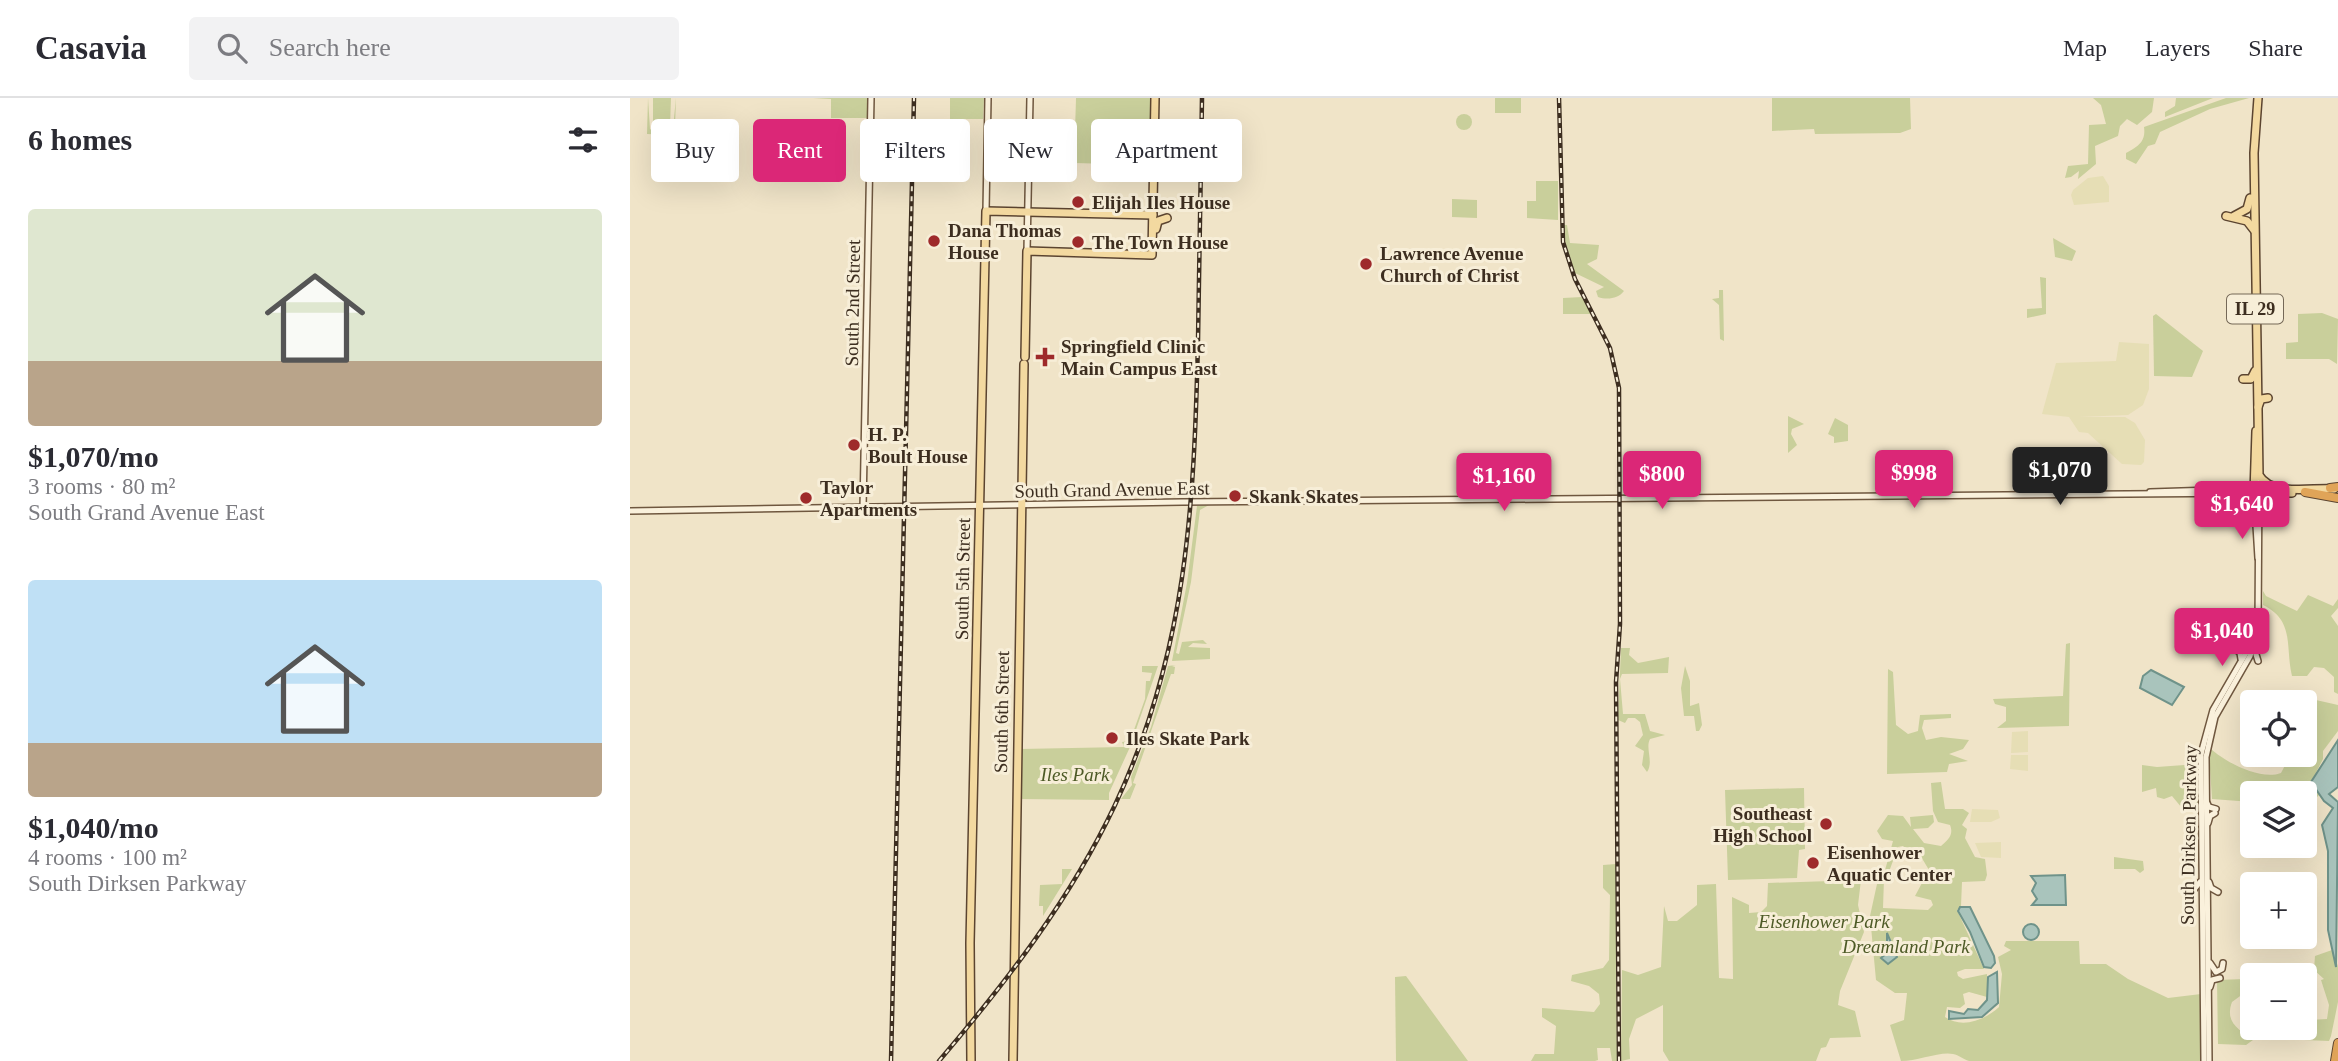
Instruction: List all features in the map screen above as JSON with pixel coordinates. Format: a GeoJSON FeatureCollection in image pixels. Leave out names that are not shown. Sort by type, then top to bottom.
{"type":"FeatureCollection","features":[{"type":"Feature","properties":{"kind":"highway"},"geometry":{"type":"LineString","coordinates":[[2305,492],[2336,491]]}},
{"type":"Feature","properties":{"kind":"highway"},"geometry":{"type":"LineString","coordinates":[[2335,1061],[2338,1043]]}},
{"type":"Feature","properties":{"kind":"main road","name":"South 2nd Street"},"geometry":{"type":"LineString","coordinates":[[863,508],[871,98]]}},
{"type":"Feature","properties":{"kind":"main road","name":"South 5th Street"},"geometry":{"type":"LineString","coordinates":[[971,1061],[970,943],[988,98]]}},
{"type":"Feature","properties":{"kind":"main road","name":"South 6th Street"},"geometry":{"type":"LineString","coordinates":[[1013,1061],[1030,98]]}},
{"type":"Feature","properties":{"kind":"main road"},"geometry":{"type":"LineString","coordinates":[[1152,251],[1155,98]]}},
{"type":"Feature","properties":{"kind":"main road","name":"South Dirksen Parkway"},"geometry":{"type":"LineString","coordinates":[[2207,1061],[2202,908],[2206,757],[2211,728],[2222,702],[2254,646],[2257,622],[2260,513],[2254,468],[2256,100]]}},
{"type":"Feature","properties":{"kind":"main road"},"geometry":{"type":"LineString","coordinates":[[2255,177],[2250,206],[2230,216],[2247,220],[2255,232]]}},
{"type":"Feature","properties":{"kind":"main road"},"geometry":{"type":"LineString","coordinates":[[986,211],[1153,215]]}},
{"type":"Feature","properties":{"kind":"main road"},"geometry":{"type":"LineString","coordinates":[[1152,251],[1156,223],[1167,218]]}},
{"type":"Feature","properties":{"kind":"main road"},"geometry":{"type":"LineString","coordinates":[[1027,251],[1152,251]]}},
{"type":"Feature","properties":{"kind":"main road"},"geometry":{"type":"LineString","coordinates":[[2243,379],[2251,379],[2256,370]]}},
{"type":"Feature","properties":{"kind":"main road"},"geometry":{"type":"LineString","coordinates":[[2256,411],[2261,399],[2268,398]]}},
{"type":"Feature","properties":{"kind":"main road","name":"South Dirksen Parkway"},"geometry":{"type":"LineString","coordinates":[[2256,431],[2259,475],[2254,505],[2258,558]]}},
{"type":"Feature","properties":{"kind":"main road"},"geometry":{"type":"LineString","coordinates":[[2238,489],[2249,485],[2254,468]]}},
{"type":"Feature","properties":{"kind":"main road"},"geometry":{"type":"LineString","coordinates":[[2259,475],[2265,483],[2287,488]]}},
{"type":"Feature","properties":{"kind":"main road"},"geometry":{"type":"LineString","coordinates":[[2257,491],[2287,488],[2336,491]]}},
{"type":"Feature","properties":{"kind":"main road","name":"South Grand Avenue East"},"geometry":{"type":"LineString","coordinates":[[630,511],[2238,489],[2257,491]]}},
{"type":"Feature","properties":{"kind":"main road","name":"South Grand Avenue East"},"geometry":{"type":"LineString","coordinates":[[2150,492],[2222,494],[2257,491]]}},
{"type":"Feature","properties":{"kind":"main road"},"geometry":{"type":"LineString","coordinates":[[2257,491],[2305,492]]}},
{"type":"Feature","properties":{"kind":"main road"},"geometry":{"type":"LineString","coordinates":[[2260,513],[2263,498],[2270,493]]}},
{"type":"Feature","properties":{"kind":"main road"},"geometry":{"type":"LineString","coordinates":[[2222,494],[2246,495],[2254,505]]}},
{"type":"Feature","properties":{"kind":"main road","name":"South Dirksen Parkway"},"geometry":{"type":"LineString","coordinates":[[2207,1061],[2209,1021],[2206,854],[2200,768],[2204,736],[2215,705],[2242,661],[2257,622]]}},
{"type":"Feature","properties":{"kind":"main road"},"geometry":{"type":"LineString","coordinates":[[2229,643],[2240,653],[2242,661]]}},
{"type":"Feature","properties":{"kind":"main road"},"geometry":{"type":"LineString","coordinates":[[2254,646],[2258,661]]}},
{"type":"Feature","properties":{"kind":"main road"},"geometry":{"type":"LineString","coordinates":[[2202,908],[2198,897],[2189,891],[2200,884],[2204,838],[2209,818],[2216,811],[2208,807],[2206,800]]}},
{"type":"Feature","properties":{"kind":"main road"},"geometry":{"type":"LineString","coordinates":[[2206,854],[2210,886],[2216,894],[2209,900],[2207,923]]}},
{"type":"Feature","properties":{"kind":"main road"},"geometry":{"type":"LineString","coordinates":[[2208,941],[2212,970],[2221,971],[2223,963]]}},
{"type":"Feature","properties":{"kind":"main road"},"geometry":{"type":"LineString","coordinates":[[2209,1021],[2211,983],[2220,978]]}},
{"type":"Feature","properties":{"kind":"shaded area"},"geometry":{"type":"Polygon","coordinates":[[[2103,176],[2109,186],[2109,202],[2074,205],[2071,195],[2073,190],[2088,178],[2103,176]]]}},
{"type":"Feature","properties":{"kind":"shaded area"},"geometry":{"type":"Polygon","coordinates":[[[2119,342],[2149,344],[2149,389],[2143,405],[2128,415],[2079,417],[2125,417],[2135,423],[2145,440],[2144,462],[2141,465],[2122,464],[2088,433],[2079,432],[2069,417],[2042,414],[2056,363],[2116,361],[2119,342]]]}},
{"type":"Feature","properties":{"kind":"shaded area"},"geometry":{"type":"Polygon","coordinates":[[[2028,731],[2028,752],[2011,753],[2012,732],[2028,731]]]}},
{"type":"Feature","properties":{"kind":"shaded area"},"geometry":{"type":"Polygon","coordinates":[[[2011,755],[2028,755],[2028,771],[2010,769],[2011,755]]]}},
{"type":"Feature","properties":{"kind":"shaded area"},"geometry":{"type":"Polygon","coordinates":[[[1972,809],[1998,810],[2000,818],[1991,822],[1970,822],[1972,809]]]}},
{"type":"Feature","properties":{"kind":"shaded area"},"geometry":{"type":"Polygon","coordinates":[[[2001,842],[2001,858],[1981,857],[1975,843],[2001,842]]]}},
{"type":"Feature","properties":{"kind":"green space"},"geometry":{"type":"Polygon","coordinates":[[[648,98],[651,134],[647,134],[648,98]]]}},
{"type":"Feature","properties":{"kind":"green space"},"geometry":{"type":"Polygon","coordinates":[[[653,98],[671,98],[670,119],[653,119],[653,98]]]}},
{"type":"Feature","properties":{"kind":"green space"},"geometry":{"type":"Polygon","coordinates":[[[813,98],[867,98],[867,118],[831,118],[831,99],[813,98]]]}},
{"type":"Feature","properties":{"kind":"green space"},"geometry":{"type":"Polygon","coordinates":[[[950,98],[984,98],[983,119],[950,119],[950,98]]]}},
{"type":"Feature","properties":{"kind":"green space"},"geometry":{"type":"Polygon","coordinates":[[[1076,98],[1151,98],[1151,119],[1091,119],[1091,163],[1077,163],[1076,98]]]}},
{"type":"Feature","properties":{"kind":"green space"},"geometry":{"type":"Polygon","coordinates":[[[1495,98],[1521,98],[1521,113],[1495,113],[1495,98]]]}},
{"type":"Feature","properties":{"kind":"green space"},"geometry":{"type":"Polygon","coordinates":[[[1772,98],[1910,98],[1911,129],[1900,133],[1815,134],[1814,129],[1772,131],[1772,98]]]}},
{"type":"Feature","properties":{"kind":"green space"},"geometry":{"type":"Polygon","coordinates":[[[2093,98],[2154,98],[2152,112],[2137,125],[2127,119],[2120,126],[2118,136],[2095,146],[2096,164],[2078,179],[2079,171],[2065,178],[2068,166],[2088,164],[2089,125],[2106,124],[2101,105],[2093,98]]]}},
{"type":"Feature","properties":{"kind":"green space"},"geometry":{"type":"Polygon","coordinates":[[[2176,98],[2213,98],[2165,117],[2165,112],[2175,106],[2176,98]]]}},
{"type":"Feature","properties":{"kind":"green space"},"geometry":{"type":"Polygon","coordinates":[[[2226,98],[2249,98],[2210,109],[2160,132],[2155,144],[2148,146],[2136,164],[2126,159],[2126,153],[2143,140],[2144,127],[2226,98]]]}},
{"type":"Feature","properties":{"kind":"green space"},"geometry":{"type":"Polygon","coordinates":[[[1464,114],[1470,116],[1470,128],[1464,130],[1458,128],[1456,122],[1458,116],[1464,114]]]}},
{"type":"Feature","properties":{"kind":"green space"},"geometry":{"type":"Polygon","coordinates":[[[1536,181],[1558,181],[1558,220],[1527,218],[1527,201],[1536,201],[1536,181]]]}},
{"type":"Feature","properties":{"kind":"green space"},"geometry":{"type":"Polygon","coordinates":[[[1452,199],[1477,200],[1477,218],[1452,217],[1452,199]]]}},
{"type":"Feature","properties":{"kind":"green space"},"geometry":{"type":"Polygon","coordinates":[[[1563,225],[1567,225],[1570,243],[1599,245],[1597,259],[1587,264],[1624,291],[1622,294],[1612,298],[1598,297],[1596,291],[1604,287],[1575,273],[1566,249],[1563,225]]]}},
{"type":"Feature","properties":{"kind":"green space"},"geometry":{"type":"Polygon","coordinates":[[[2053,238],[2076,251],[2072,261],[2055,257],[2053,238]]]}},
{"type":"Feature","properties":{"kind":"green space"},"geometry":{"type":"Polygon","coordinates":[[[2040,277],[2046,278],[2046,314],[2027,318],[2027,309],[2042,308],[2040,277]]]}},
{"type":"Feature","properties":{"kind":"green space"},"geometry":{"type":"Polygon","coordinates":[[[1719,290],[1723,290],[1724,341],[1720,339],[1719,305],[1712,299],[1719,298],[1719,290]]]}},
{"type":"Feature","properties":{"kind":"green space"},"geometry":{"type":"Polygon","coordinates":[[[1582,297],[1591,314],[1563,314],[1563,298],[1582,297]]]}},
{"type":"Feature","properties":{"kind":"green space"},"geometry":{"type":"Polygon","coordinates":[[[2322,313],[2338,319],[2337,364],[2329,359],[2286,359],[2286,343],[2298,342],[2298,314],[2322,313]]]}},
{"type":"Feature","properties":{"kind":"green space"},"geometry":{"type":"Polygon","coordinates":[[[2156,314],[2203,351],[2192,377],[2154,376],[2153,316],[2156,314]]]}},
{"type":"Feature","properties":{"kind":"green space"},"geometry":{"type":"Polygon","coordinates":[[[1788,416],[1804,424],[1792,429],[1791,434],[1797,445],[1788,453],[1788,416]]]}},
{"type":"Feature","properties":{"kind":"green space"},"geometry":{"type":"Polygon","coordinates":[[[1835,418],[1848,425],[1848,441],[1834,443],[1834,437],[1828,434],[1835,418]]]}},
{"type":"Feature","properties":{"kind":"green space"},"geometry":{"type":"Polygon","coordinates":[[[1209,505],[1200,510],[1191,582],[1176,653],[1179,654],[1182,642],[1203,640],[1207,644],[1193,643],[1188,647],[1210,648],[1210,659],[1172,661],[1187,583],[1197,506],[1209,505]]]}},
{"type":"Feature","properties":{"kind":"green space"},"geometry":{"type":"Polygon","coordinates":[[[2263,591],[2266,596],[2297,611],[2308,595],[2333,606],[2338,599],[2338,608],[2331,616],[2338,626],[2338,694],[2334,692],[2334,677],[2324,668],[2314,667],[2307,676],[2292,676],[2284,626],[2273,611],[2263,605],[2263,591]]]}},
{"type":"Feature","properties":{"kind":"green space"},"geometry":{"type":"Polygon","coordinates":[[[2070,643],[2069,726],[1997,728],[2006,721],[2006,707],[1995,704],[1993,699],[2063,696],[2066,644],[2070,643]]]}},
{"type":"Feature","properties":{"kind":"green space"},"geometry":{"type":"Polygon","coordinates":[[[1621,648],[1630,648],[1629,655],[1638,663],[1669,657],[1668,673],[1622,674],[1620,679],[1623,714],[1645,714],[1650,731],[1665,735],[1650,739],[1650,764],[1647,772],[1642,765],[1644,751],[1635,746],[1643,735],[1640,722],[1635,718],[1628,718],[1625,723],[1618,720],[1621,648]]]}},
{"type":"Feature","properties":{"kind":"green space"},"geometry":{"type":"Polygon","coordinates":[[[1176,665],[1172,666],[1175,667],[1174,674],[1171,674],[1133,783],[1136,784],[1130,799],[1121,799],[1132,785],[1131,777],[1151,727],[1168,666],[1176,665]]]}},
{"type":"Feature","properties":{"kind":"green space","name":"Iles Park"},"geometry":{"type":"Polygon","coordinates":[[[1142,666],[1158,666],[1130,747],[1109,793],[1109,800],[1020,799],[1020,749],[1124,747],[1122,742],[1130,741],[1145,699],[1146,681],[1150,681],[1152,673],[1142,672],[1142,666]]]}},
{"type":"Feature","properties":{"kind":"green space"},"geometry":{"type":"Polygon","coordinates":[[[1685,666],[1690,681],[1690,706],[1699,703],[1702,725],[1699,731],[1696,731],[1694,716],[1684,716],[1681,688],[1685,666]]]}},
{"type":"Feature","properties":{"kind":"green space"},"geometry":{"type":"Polygon","coordinates":[[[1888,669],[1893,672],[1896,725],[1908,734],[1918,731],[1920,715],[1951,714],[1951,718],[1924,720],[1922,728],[1926,740],[1941,737],[1969,740],[1963,749],[1949,754],[1968,761],[1949,764],[1947,772],[1887,774],[1888,669]]]}},
{"type":"Feature","properties":{"kind":"green space"},"geometry":{"type":"Polygon","coordinates":[[[2317,700],[2338,705],[2338,731],[2323,751],[2323,759],[2312,781],[2240,781],[2240,801],[2212,799],[2209,754],[2211,749],[2233,764],[2253,772],[2272,775],[2281,773],[2284,767],[2317,767],[2317,700]]]}},
{"type":"Feature","properties":{"kind":"green space"},"geometry":{"type":"Polygon","coordinates":[[[2198,764],[2198,809],[2182,808],[2172,796],[2164,799],[2157,797],[2156,788],[2142,792],[2142,765],[2157,767],[2198,764]]]}},
{"type":"Feature","properties":{"kind":"green space","name":"Dreamland Park"},"geometry":{"type":"Polygon","coordinates":[[[1941,782],[1945,809],[1963,809],[1969,813],[1962,825],[1967,829],[1965,838],[1975,857],[1985,859],[1987,875],[1985,881],[1962,882],[1961,906],[1957,910],[1984,969],[1957,972],[1963,979],[1987,974],[1987,997],[1969,992],[1963,994],[1965,1004],[1960,1008],[1947,1007],[1945,1017],[1966,1023],[1987,1016],[1999,1007],[2002,974],[1998,957],[2011,950],[2004,946],[2006,941],[2079,941],[2080,964],[2106,964],[2128,979],[2168,998],[2201,994],[2202,1061],[1969,1061],[1948,1053],[1901,1061],[1890,1025],[1904,1020],[1907,993],[1895,993],[1876,980],[1870,916],[1877,884],[1884,879],[1883,908],[1928,910],[1933,905],[1931,900],[1915,896],[1929,870],[1920,855],[1910,853],[1903,846],[1898,847],[1890,869],[1884,874],[1893,841],[1882,839],[1877,831],[1888,815],[1903,816],[1911,827],[1910,817],[1933,815],[1934,822],[1928,828],[1913,829],[1924,843],[1941,846],[1951,834],[1950,825],[1938,822],[1933,811],[1931,783],[1941,782]]]}},
{"type":"Feature","properties":{"kind":"green space"},"geometry":{"type":"Polygon","coordinates":[[[1804,788],[1805,849],[1799,850],[1797,878],[1728,880],[1725,790],[1804,788]]]}},
{"type":"Feature","properties":{"kind":"green space"},"geometry":{"type":"Polygon","coordinates":[[[2114,857],[2143,861],[2144,870],[2140,873],[2135,869],[2114,869],[2114,857]]]}},
{"type":"Feature","properties":{"kind":"green space"},"geometry":{"type":"Polygon","coordinates":[[[1616,864],[1617,1061],[1612,1061],[1610,1048],[1597,1048],[1598,1060],[1595,1061],[1531,1061],[1535,1054],[1554,1054],[1556,1026],[1542,1017],[1542,1008],[1594,1012],[1600,1004],[1599,994],[1589,986],[1571,981],[1572,975],[1603,968],[1609,960],[1610,895],[1603,888],[1603,865],[1616,864]]]}},
{"type":"Feature","properties":{"kind":"green space"},"geometry":{"type":"Polygon","coordinates":[[[1062,869],[1072,869],[1043,916],[1043,906],[1039,906],[1040,885],[1062,884],[1062,869]]]}},
{"type":"Feature","properties":{"kind":"green space","name":"Eisenhower Park"},"geometry":{"type":"Polygon","coordinates":[[[1861,880],[1858,905],[1864,932],[1840,991],[1838,1005],[1855,1011],[1861,1037],[1830,1038],[1826,1047],[1821,1048],[1816,1061],[1669,1061],[1663,1051],[1663,1005],[1636,1019],[1629,1039],[1630,1059],[1621,1061],[1622,970],[1638,975],[1661,967],[1664,906],[1668,921],[1677,921],[1697,905],[1697,885],[1716,884],[1719,978],[1733,979],[1732,897],[1749,905],[1749,913],[1761,912],[1767,906],[1768,883],[1861,880]]]}},
{"type":"Feature","properties":{"kind":"green space"},"geometry":{"type":"Polygon","coordinates":[[[2332,950],[2338,966],[2338,1002],[2329,1041],[2304,1040],[2317,1040],[2317,1020],[2327,1019],[2329,1005],[2321,980],[2324,979],[2317,973],[2315,956],[2332,950]]]}},
{"type":"Feature","properties":{"kind":"green space"},"geometry":{"type":"Polygon","coordinates":[[[1406,976],[1468,1061],[1396,1061],[1395,977],[1406,976]]]}},
{"type":"Feature","properties":{"kind":"green space"},"geometry":{"type":"Polygon","coordinates":[[[2240,979],[2240,996],[2232,1002],[2230,1016],[2240,1030],[2240,1040],[2253,1040],[2246,1045],[2218,1044],[2217,980],[2240,979]]]}},
{"type":"Feature","properties":{"kind":"water"},"geometry":{"type":"Polygon","coordinates":[[[2151,670],[2184,687],[2172,705],[2140,688],[2143,676],[2151,670]]]}},
{"type":"Feature","properties":{"kind":"water"},"geometry":{"type":"Polygon","coordinates":[[[2338,740],[2338,787],[2329,794],[2338,802],[2336,967],[2328,930],[2328,851],[2322,825],[2333,808],[2317,791],[2317,781],[2312,781],[2338,740]]]}},
{"type":"Feature","properties":{"kind":"water"},"geometry":{"type":"Polygon","coordinates":[[[2065,875],[2066,905],[2032,905],[2037,899],[2032,891],[2036,883],[2031,876],[2065,875]]]}},
{"type":"Feature","properties":{"kind":"water"},"geometry":{"type":"Polygon","coordinates":[[[1960,907],[1970,907],[1994,956],[1995,963],[1991,968],[1984,967],[1958,911],[1960,907]]]}},
{"type":"Feature","properties":{"kind":"water"},"geometry":{"type":"Polygon","coordinates":[[[2031,924],[2037,926],[2037,938],[2031,940],[2025,938],[2023,932],[2025,926],[2031,924]]]}},
{"type":"Feature","properties":{"kind":"water"},"geometry":{"type":"Polygon","coordinates":[[[1887,933],[1897,957],[1888,964],[1881,958],[1887,953],[1887,933]]]}},
{"type":"Feature","properties":{"kind":"water"},"geometry":{"type":"Polygon","coordinates":[[[1997,972],[1998,1003],[1982,1017],[1949,1019],[1949,1011],[1964,1014],[1968,1009],[1978,1010],[1987,1000],[1988,977],[1997,972]]]}},
{"type":"Feature","properties":{"kind":"railway"},"geometry":{"type":"LineString","coordinates":[[891,1061],[914,98]]}},
{"type":"Feature","properties":{"kind":"railway"},"geometry":{"type":"LineString","coordinates":[[939,1061],[1013,970],[1078,874],[1115,805],[1139,748],[1158,691],[1172,634],[1189,520],[1198,341],[1202,98]]}},
{"type":"Feature","properties":{"kind":"railway"},"geometry":{"type":"LineString","coordinates":[[1559,98],[1563,242],[1575,279],[1610,348],[1619,388],[1620,624],[1616,682],[1619,1061]]}},
{"type":"Feature","properties":{"kind":"place","name":"Elijah Iles House"},"geometry":{"type":"Point","coordinates":[1078,202]}},
{"type":"Feature","properties":{"kind":"place","name":"Dana Thomas House"},"geometry":{"type":"Point","coordinates":[934,241]}},
{"type":"Feature","properties":{"kind":"place","name":"The Town House"},"geometry":{"type":"Point","coordinates":[1078,242]}},
{"type":"Feature","properties":{"kind":"place","name":"Lawrence Avenue Church of Christ"},"geometry":{"type":"Point","coordinates":[1366,264]}},
{"type":"Feature","properties":{"kind":"place","name":"Springfield Clinic Main Campus East"},"geometry":{"type":"Point","coordinates":[1045,357]}},
{"type":"Feature","properties":{"kind":"place","name":"H. P. Boult House"},"geometry":{"type":"Point","coordinates":[854,445]}},
{"type":"Feature","properties":{"kind":"place","name":"Skank Skates"},"geometry":{"type":"Point","coordinates":[1235,496]}},
{"type":"Feature","properties":{"kind":"place","name":"Taylor Apartments"},"geometry":{"type":"Point","coordinates":[806,498]}},
{"type":"Feature","properties":{"kind":"place","name":"Iles Skate Park"},"geometry":{"type":"Point","coordinates":[1112,738]}},
{"type":"Feature","properties":{"kind":"place","name":"Southeast High School"},"geometry":{"type":"Point","coordinates":[1826,824]}},
{"type":"Feature","properties":{"kind":"place","name":"Eisenhower Aquatic Center"},"geometry":{"type":"Point","coordinates":[1813,863]}}]}
